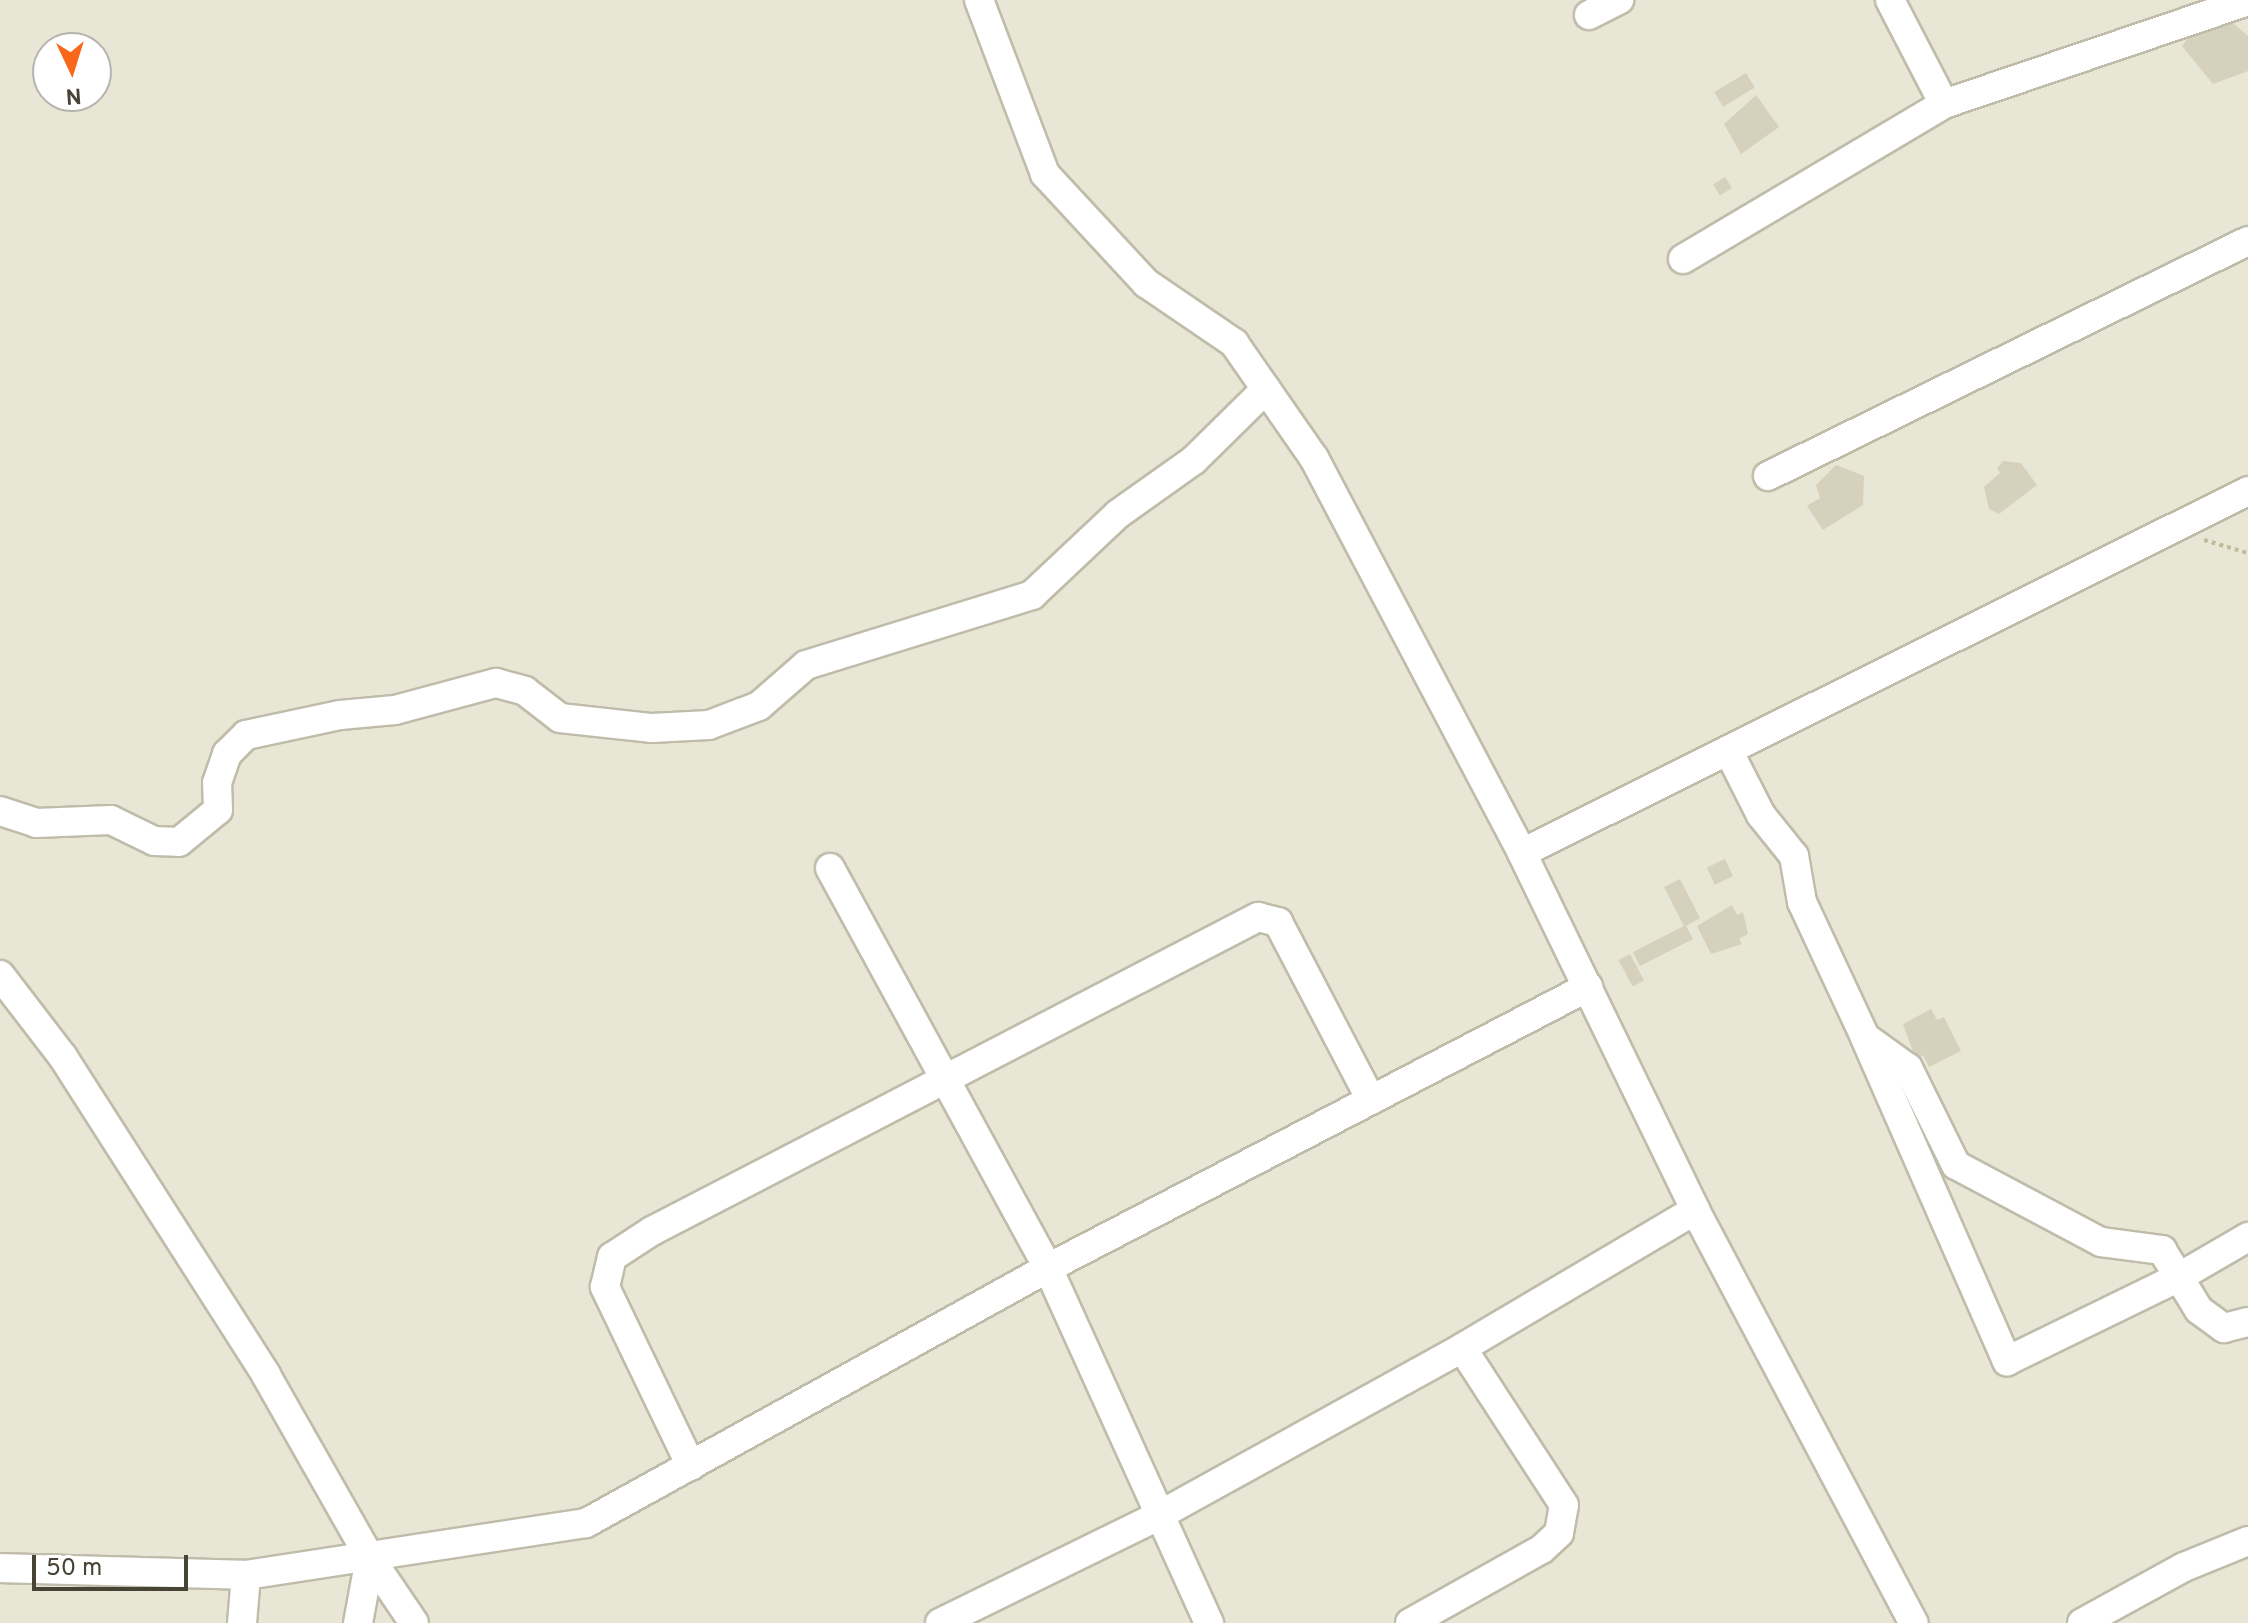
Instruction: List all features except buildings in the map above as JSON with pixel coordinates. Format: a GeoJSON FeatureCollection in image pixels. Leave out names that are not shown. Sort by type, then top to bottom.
{"type":"FeatureCollection","features":[{"type":"Feature","properties":{"kind":"street"},"geometry":{"type":"LineString","coordinates":[[979,0],[1045,174],[1146,283],[1234,343],[1314,458],[1522,853],[1695,1210],[1914,1623]]}},
{"type":"Feature","properties":{"kind":"street"},"geometry":{"type":"LineString","coordinates":[[1589,15],[1619,0]]}},
{"type":"Feature","properties":{"kind":"street"},"geometry":{"type":"LineString","coordinates":[[1890,0],[1944,104]]}},
{"type":"Feature","properties":{"kind":"street"},"geometry":{"type":"LineString","coordinates":[[1683,259],[1944,104],[2248,1]]}},
{"type":"Feature","properties":{"kind":"street"},"geometry":{"type":"LineString","coordinates":[[1768,476],[2248,241]]}},
{"type":"Feature","properties":{"kind":"street"},"geometry":{"type":"LineString","coordinates":[[0,811],[36,823],[111,820],[154,841],[179,842],[218,810],[217,783],[227,754],[246,735],[340,715],[395,710],[496,683],[525,691],[560,718],[652,728],[709,725],[759,706],[806,665],[1032,595],[1118,514],[1194,460],[1266,389]]}},
{"type":"Feature","properties":{"kind":"street"},"geometry":{"type":"LineString","coordinates":[[1522,853],[2248,491]]}},
{"type":"Feature","properties":{"kind":"street"},"geometry":{"type":"LineString","coordinates":[[1728,750],[1761,815],[1794,856],[1802,902],[1865,1037],[2007,1361],[2179,1277],[2248,1237]]}},
{"type":"Feature","properties":{"kind":"street"},"geometry":{"type":"LineString","coordinates":[[830,868],[941,1079],[1048,1268],[1209,1623]]}},
{"type":"Feature","properties":{"kind":"street"},"geometry":{"type":"LineString","coordinates":[[691,1466],[616,1318],[605,1287],[612,1257],[652,1231],[1258,917],[1278,922],[1371,1100]]}},
{"type":"Feature","properties":{"kind":"street"},"geometry":{"type":"LineString","coordinates":[[0,975],[63,1057],[266,1375],[370,1558],[414,1623]]}},
{"type":"Feature","properties":{"kind":"street"},"geometry":{"type":"LineString","coordinates":[[0,1568],[246,1575],[586,1523],[1048,1268],[1588,987]]}},
{"type":"Feature","properties":{"kind":"street"},"geometry":{"type":"LineString","coordinates":[[1865,1037],[1908,1068],[1956,1165],[2101,1242],[2162,1250],[2199,1310],[2224,1328],[2248,1322]]}},
{"type":"Feature","properties":{"kind":"street"},"geometry":{"type":"LineString","coordinates":[[940,1623],[1158,1516],[1462,1348],[1695,1210]]}},
{"type":"Feature","properties":{"kind":"street"},"geometry":{"type":"LineString","coordinates":[[1410,1623],[1542,1549],[1559,1533],[1564,1505],[1462,1348]]}},
{"type":"Feature","properties":{"kind":"street"},"geometry":{"type":"LineString","coordinates":[[2082,1623],[2184,1567],[2248,1541]]}},
{"type":"Feature","properties":{"kind":"street"},"geometry":{"type":"LineString","coordinates":[[358,1623],[370,1558]]}},
{"type":"Feature","properties":{"kind":"street"},"geometry":{"type":"LineString","coordinates":[[370,1558],[395,1623]]}},
{"type":"Feature","properties":{"kind":"street"},"geometry":{"type":"LineString","coordinates":[[242,1623],[246,1575]]}},
{"type":"Feature","properties":{"kind":"path"},"geometry":{"type":"LineString","coordinates":[[2170,530],[2248,553]]}},
{"type":"Feature","properties":{"kind":"shaded area"},"geometry":{"type":"Polygon","coordinates":[[[0,0],[2248,0],[2248,1623],[0,1623],[0,0]]]}}]}
